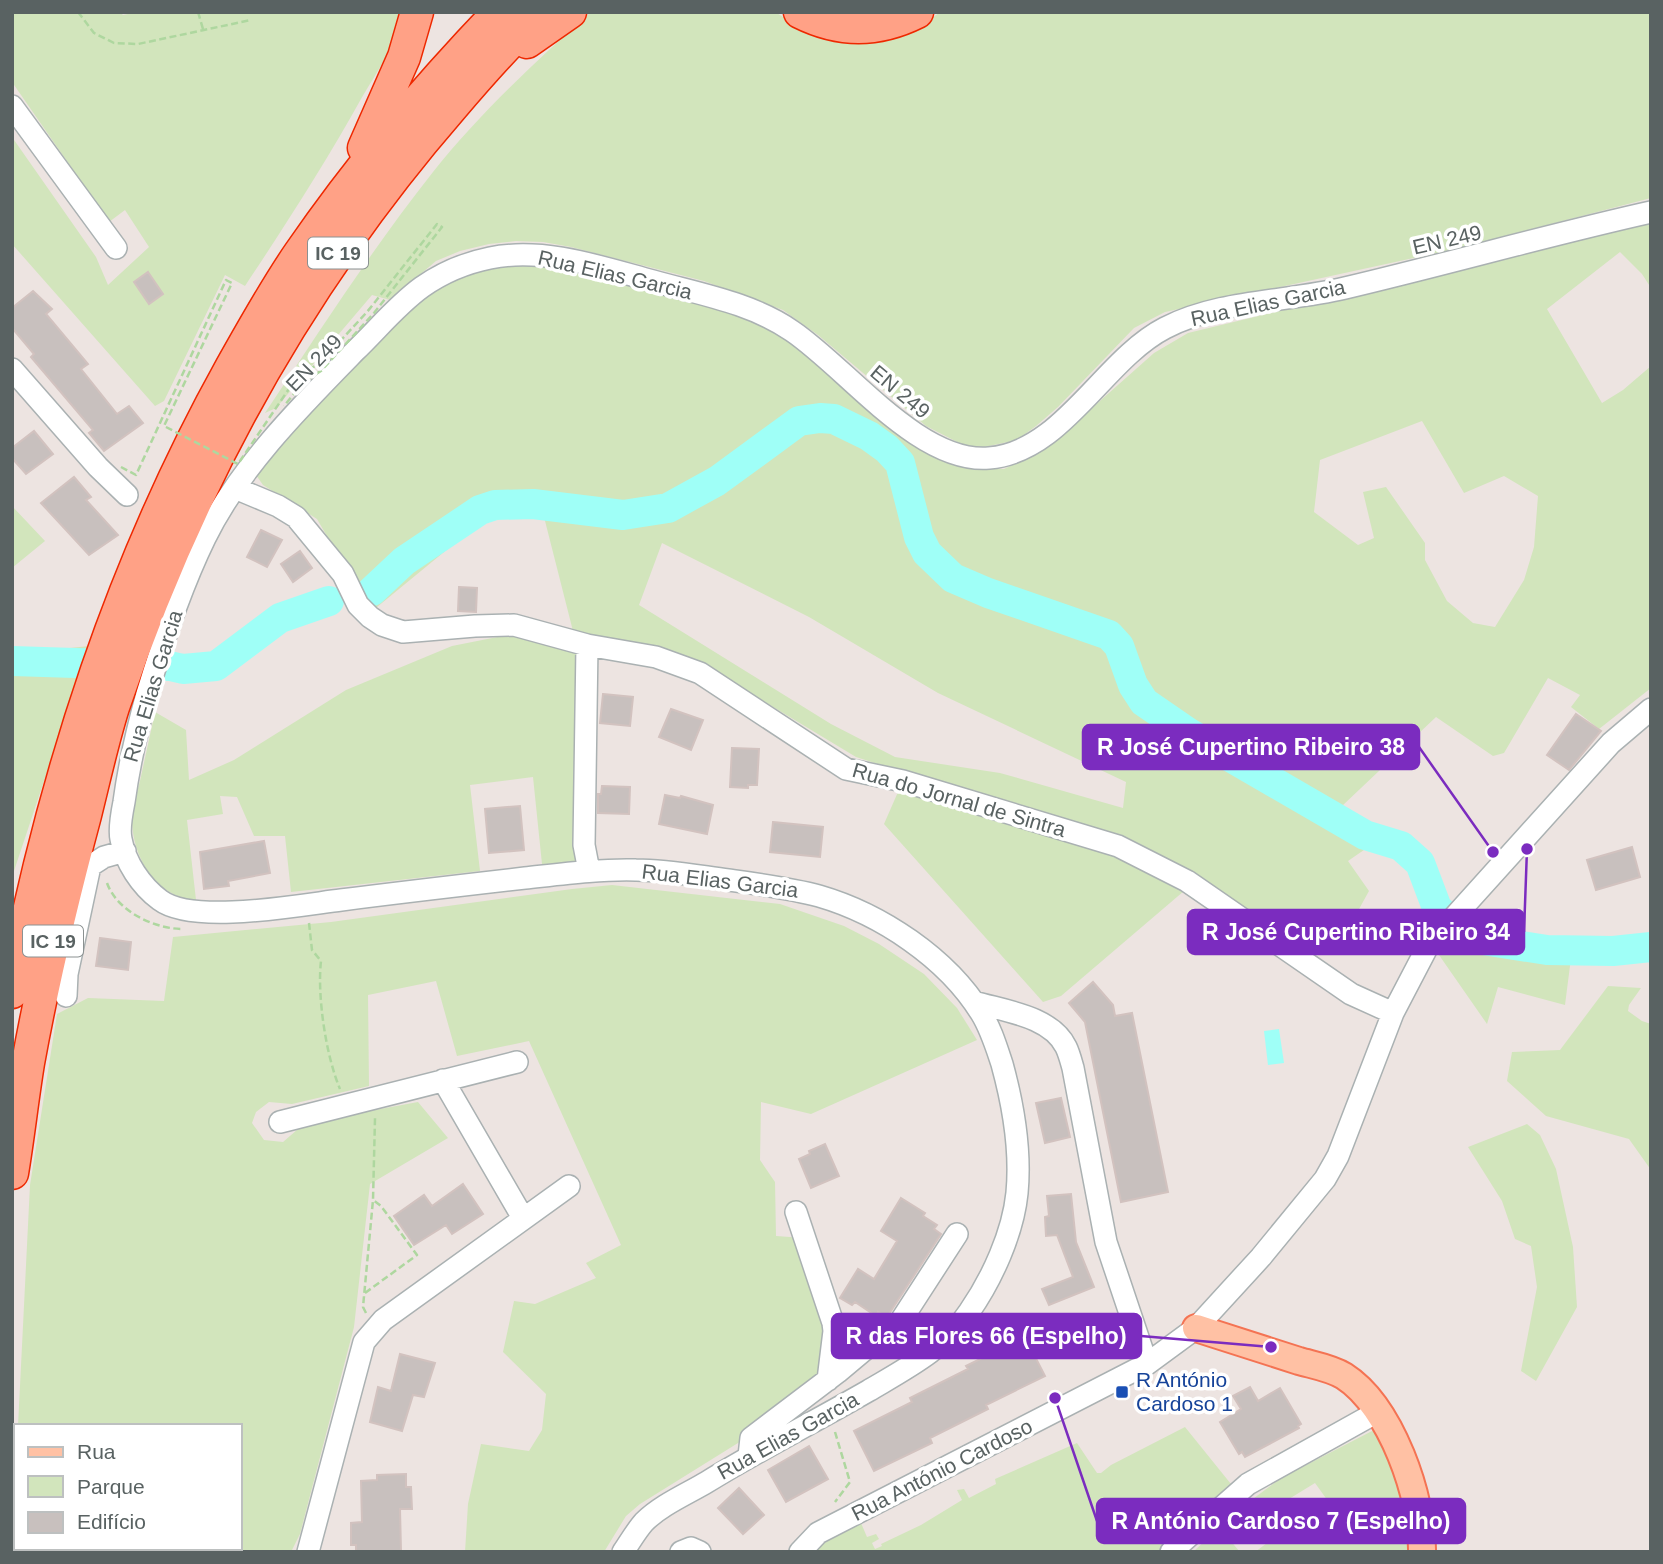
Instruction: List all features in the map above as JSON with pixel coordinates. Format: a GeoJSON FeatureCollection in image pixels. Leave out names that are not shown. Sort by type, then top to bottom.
{"type":"FeatureCollection","features":[{"type":"Feature","properties":{"kind":"highway"},"geometry":{"type":"LineString","coordinates":[[345,189],[404,57],[417,12]]}},
{"type":"Feature","properties":{"kind":"highway","name":"IC 19"},"geometry":{"type":"LineString","coordinates":[[144,619],[170,485],[208,411],[298,255],[345,189],[447,67],[499,12]]}},
{"type":"Feature","properties":{"kind":"highway","name":"IC 19"},"geometry":{"type":"LineString","coordinates":[[12,992],[35,883],[61,782],[144,619],[197,497],[270,357],[323,274],[411,153],[540,12]]}},
{"type":"Feature","properties":{"kind":"highway"},"geometry":{"type":"LineString","coordinates":[[477,78],[569,12]]}},
{"type":"Feature","properties":{"kind":"highway"},"geometry":{"type":"LineString","coordinates":[[800,12],[835,26],[857,29],[896,22],[917,12]]}},
{"type":"Feature","properties":{"kind":"highway","name":"IC 19"},"geometry":{"type":"LineString","coordinates":[[12,1173],[28,1063],[98,707]]}},
{"type":"Feature","properties":{"kind":"main road"},"geometry":{"type":"LineString","coordinates":[[1196,1328],[1341,1374],[1362,1390],[1379,1411],[1409,1474],[1419,1519],[1422,1552]]}},
{"type":"Feature","properties":{"kind":"street"},"geometry":{"type":"LineString","coordinates":[[12,106],[116,248]]}},
{"type":"Feature","properties":{"kind":"street","name":"Rua Elias Garcia"},"geometry":{"type":"LineString","coordinates":[[623,1552],[645,1521],[652,1516],[749,1456],[898,1374],[952,1335],[970,1312],[1000,1253],[1017,1191],[1017,1154],[1006,1080],[988,1024],[974,1002],[932,958],[900,933],[842,903],[809,893],[660,870],[589,871],[238,912],[176,909],[163,903],[139,880],[121,840],[129,762],[147,696],[144,619],[202,543],[235,488],[293,415],[408,297],[435,278],[485,259],[541,255],[591,265],[759,313],[789,328],[895,418],[929,443],[960,457],[988,458],[1014,452],[1045,433],[1065,418],[1144,341],[1171,325],[1214,311],[1338,290],[1651,212]]}},
{"type":"Feature","properties":{"kind":"street"},"geometry":{"type":"LineString","coordinates":[[12,369],[98,467],[127,495]]}},
{"type":"Feature","properties":{"kind":"street","name":"Rua do Jornal de Sintra"},"geometry":{"type":"LineString","coordinates":[[235,488],[278,506],[296,517],[343,574],[358,605],[382,625],[403,632],[475,625],[514,625],[587,645],[656,657],[700,673],[846,769],[903,781],[1118,846],[1187,881],[1351,994],[1393,1013]]}},
{"type":"Feature","properties":{"kind":"street"},"geometry":{"type":"LineString","coordinates":[[587,645],[584,845],[589,871]]}},
{"type":"Feature","properties":{"kind":"street","name":"Rua António Cardoso"},"geometry":{"type":"LineString","coordinates":[[800,1552],[818,1533],[1147,1364],[1196,1328],[1261,1257],[1325,1179],[1338,1156],[1393,1013],[1429,946],[1611,743],[1651,709]]}},
{"type":"Feature","properties":{"kind":"street"},"geometry":{"type":"LineString","coordinates":[[66,996],[67,974],[90,866],[103,857],[125,851]]}},
{"type":"Feature","properties":{"kind":"street"},"geometry":{"type":"LineString","coordinates":[[974,1002],[1032,1019],[1046,1026],[1065,1045],[1073,1068],[1106,1241],[1147,1364]]}},
{"type":"Feature","properties":{"kind":"street"},"geometry":{"type":"LineString","coordinates":[[280,1122],[517,1062]]}},
{"type":"Feature","properties":{"kind":"street"},"geometry":{"type":"LineString","coordinates":[[443,1080],[523,1217]]}},
{"type":"Feature","properties":{"kind":"street"},"geometry":{"type":"LineString","coordinates":[[308,1552],[364,1342],[383,1320],[569,1186]]}},
{"type":"Feature","properties":{"kind":"street"},"geometry":{"type":"LineString","coordinates":[[796,1212],[833,1323],[828,1380]]}},
{"type":"Feature","properties":{"kind":"street"},"geometry":{"type":"LineString","coordinates":[[749,1456],[751,1438],[869,1346],[889,1339],[957,1234]]}},
{"type":"Feature","properties":{"kind":"street"},"geometry":{"type":"LineString","coordinates":[[1171,1552],[1248,1484],[1379,1411]]}},
{"type":"Feature","properties":{"kind":"street"},"geometry":{"type":"LineString","coordinates":[[681,1552],[691,1548],[700,1552]]}},
{"type":"Feature","properties":{"kind":"path"},"geometry":{"type":"LineString","coordinates":[[78,12],[93,33],[114,43],[138,44],[251,20]]}},
{"type":"Feature","properties":{"kind":"path"},"geometry":{"type":"LineString","coordinates":[[198,12],[203,30]]}},
{"type":"Feature","properties":{"kind":"path"},"geometry":{"type":"LineString","coordinates":[[121,467],[136,475],[226,280],[232,283],[164,426],[238,464],[297,377],[320,363],[367,312],[437,224],[442,227],[374,313],[321,371],[304,381],[284,406]]}},
{"type":"Feature","properties":{"kind":"path"},"geometry":{"type":"LineString","coordinates":[[103,857],[105,878],[112,897],[141,919],[164,927],[191,929]]}},
{"type":"Feature","properties":{"kind":"path"},"geometry":{"type":"LineString","coordinates":[[309,917],[312,950],[321,961],[318,982],[332,1071],[347,1105]]}},
{"type":"Feature","properties":{"kind":"path"},"geometry":{"type":"LineString","coordinates":[[365,1285],[373,1200],[376,1097]]}},
{"type":"Feature","properties":{"kind":"path"},"geometry":{"type":"LineString","coordinates":[[365,1293],[417,1255],[381,1206],[373,1200]]}},
{"type":"Feature","properties":{"kind":"path"},"geometry":{"type":"LineString","coordinates":[[831,1412],[850,1482],[830,1512],[835,1524]]}},
{"type":"Feature","properties":{"kind":"green space"},"geometry":{"type":"Polygon","coordinates":[[[12,12],[120,12],[123,15],[137,12],[403,12],[386,57],[305,194],[245,286],[225,275],[164,401],[155,406],[12,244],[12,137],[96,257],[108,285],[149,247],[125,210],[109,222],[12,82],[12,12]]]}},
{"type":"Feature","properties":{"kind":"green space"},"geometry":{"type":"Polygon","coordinates":[[[591,12],[775,12],[798,26],[927,22],[940,12],[1651,12],[1651,198],[1455,249],[1165,312],[1134,328],[1058,407],[1017,440],[980,448],[963,445],[926,426],[818,335],[783,310],[704,281],[543,242],[516,241],[460,251],[436,261],[390,300],[372,295],[276,408],[265,413],[367,261],[433,172],[509,89],[591,12]]]}},
{"type":"Feature","properties":{"kind":"green space"},"geometry":{"type":"Polygon","coordinates":[[[1651,217],[1651,288],[1642,274],[1620,252],[1547,309],[1602,403],[1623,390],[1651,366],[1651,688],[1599,729],[1571,707],[1580,695],[1548,678],[1504,753],[1493,756],[1436,717],[1342,806],[1420,858],[1445,909],[1432,923],[1411,866],[1374,843],[1348,861],[1369,891],[1338,947],[1302,939],[1297,947],[1196,880],[958,790],[856,757],[700,663],[574,635],[543,513],[502,512],[483,520],[371,612],[317,519],[263,485],[256,475],[372,342],[422,292],[447,280],[504,263],[556,263],[740,314],[783,336],[928,451],[965,468],[1004,469],[1047,448],[1154,353],[1188,333],[1543,247],[1651,217]],[[1422,421],[1320,460],[1314,512],[1358,545],[1374,538],[1363,492],[1386,487],[1425,543],[1425,560],[1447,601],[1473,623],[1495,627],[1524,580],[1534,547],[1538,496],[1504,476],[1464,493],[1422,421]],[[662,543],[639,605],[831,724],[895,757],[1000,773],[1123,808],[1126,782],[938,693],[809,617],[662,543]]]}},
{"type":"Feature","properties":{"kind":"green space"},"geometry":{"type":"Polygon","coordinates":[[[12,506],[45,541],[12,568],[12,506]]]}},
{"type":"Feature","properties":{"kind":"green space"},"geometry":{"type":"Polygon","coordinates":[[[512,634],[579,650],[580,863],[542,864],[533,777],[470,785],[480,871],[291,892],[285,836],[254,836],[237,797],[220,796],[223,814],[187,820],[196,900],[169,892],[149,873],[136,847],[132,819],[155,712],[186,730],[189,780],[234,760],[346,690],[452,646],[512,634]]]}},
{"type":"Feature","properties":{"kind":"green space"},"geometry":{"type":"Polygon","coordinates":[[[89,646],[12,877],[12,654],[89,646]]]}},
{"type":"Feature","properties":{"kind":"green space"},"geometry":{"type":"Polygon","coordinates":[[[898,792],[1120,853],[1184,891],[1061,996],[1043,1002],[884,824],[898,792]]]}},
{"type":"Feature","properties":{"kind":"green space"},"geometry":{"type":"Polygon","coordinates":[[[612,885],[780,904],[844,926],[879,944],[924,974],[957,1008],[977,1040],[811,1114],[761,1102],[760,1160],[775,1182],[776,1236],[804,1238],[828,1326],[825,1376],[738,1443],[640,1504],[626,1516],[604,1552],[465,1552],[468,1504],[481,1444],[529,1451],[542,1430],[546,1394],[503,1352],[514,1301],[535,1304],[596,1278],[586,1263],[621,1245],[529,1041],[457,1056],[436,981],[368,995],[369,1086],[292,1104],[269,1102],[256,1112],[252,1123],[264,1140],[283,1142],[305,1123],[418,1102],[448,1138],[370,1184],[354,1327],[300,1534],[291,1552],[15,1552],[242,1550],[242,1424],[18,1424],[30,1185],[57,1014],[88,998],[164,1001],[173,937],[331,922],[612,885]]]}},
{"type":"Feature","properties":{"kind":"green space"},"geometry":{"type":"Polygon","coordinates":[[[1465,923],[1507,935],[1557,942],[1607,943],[1651,937],[1651,957],[1571,958],[1565,1005],[1498,987],[1487,1024],[1439,955],[1444,944],[1465,923]]]}},
{"type":"Feature","properties":{"kind":"green space"},"geometry":{"type":"Polygon","coordinates":[[[1608,986],[1641,988],[1628,1011],[1651,1024],[1651,1170],[1629,1139],[1546,1116],[1507,1081],[1512,1052],[1560,1050],[1608,986]]]}},
{"type":"Feature","properties":{"kind":"green space"},"geometry":{"type":"Polygon","coordinates":[[[1527,1124],[1540,1135],[1556,1169],[1573,1247],[1577,1307],[1536,1381],[1521,1371],[1537,1287],[1531,1246],[1515,1239],[1502,1201],[1468,1147],[1527,1124]]]}},
{"type":"Feature","properties":{"kind":"green space"},"geometry":{"type":"Polygon","coordinates":[[[1185,1427],[1235,1489],[1161,1552],[813,1552],[827,1541],[861,1523],[867,1537],[876,1534],[879,1539],[872,1543],[875,1549],[962,1500],[957,1490],[964,1489],[969,1498],[996,1484],[995,1479],[1077,1443],[1097,1473],[1101,1473],[1111,1465],[1185,1427]]]}},
{"type":"Feature","properties":{"kind":"green space"},"geometry":{"type":"Polygon","coordinates":[[[1374,1430],[1395,1476],[1409,1531],[1408,1552],[1255,1552],[1267,1543],[1230,1516],[1281,1478],[1374,1430]],[[1315,1483],[1284,1502],[1298,1526],[1333,1508],[1315,1483]]]}},
{"type":"Feature","properties":{"kind":"green space"},"geometry":{"type":"Polygon","coordinates":[[[1227,1520],[1229,1539],[1240,1552],[1193,1552],[1227,1520]]]}},
{"type":"Feature","properties":{"kind":"water"},"geometry":{"type":"Polygon","coordinates":[[[1279,1029],[1284,1063],[1268,1065],[1264,1031],[1279,1029]]]}},
{"type":"Feature","properties":{"kind":"building"},"geometry":{"type":"Polygon","coordinates":[[[148,272],[163,294],[149,304],[134,282],[148,272]]]}},
{"type":"Feature","properties":{"kind":"building"},"geometry":{"type":"Polygon","coordinates":[[[33,291],[52,309],[46,314],[88,364],[81,369],[117,414],[129,406],[143,423],[104,451],[89,433],[93,430],[31,357],[34,354],[12,328],[12,308],[33,291]]]}},
{"type":"Feature","properties":{"kind":"building"},"geometry":{"type":"Polygon","coordinates":[[[34,431],[53,454],[26,474],[12,458],[12,448],[34,431]]]}},
{"type":"Feature","properties":{"kind":"building"},"geometry":{"type":"Polygon","coordinates":[[[74,477],[91,497],[86,500],[118,535],[89,555],[41,503],[74,477]]]}},
{"type":"Feature","properties":{"kind":"building"},"geometry":{"type":"Polygon","coordinates":[[[261,530],[282,540],[267,567],[247,557],[261,530]]]}},
{"type":"Feature","properties":{"kind":"building"},"geometry":{"type":"Polygon","coordinates":[[[300,551],[312,568],[293,582],[281,564],[300,551]]]}},
{"type":"Feature","properties":{"kind":"building"},"geometry":{"type":"Polygon","coordinates":[[[459,587],[477,588],[476,612],[458,611],[459,587]]]}},
{"type":"Feature","properties":{"kind":"building"},"geometry":{"type":"Polygon","coordinates":[[[603,694],[633,697],[630,726],[600,723],[603,694]]]}},
{"type":"Feature","properties":{"kind":"building"},"geometry":{"type":"Polygon","coordinates":[[[671,709],[703,720],[691,750],[659,737],[671,709]]]}},
{"type":"Feature","properties":{"kind":"building"},"geometry":{"type":"Polygon","coordinates":[[[1576,714],[1601,731],[1569,770],[1547,755],[1576,714]]]}},
{"type":"Feature","properties":{"kind":"building"},"geometry":{"type":"Polygon","coordinates":[[[732,748],[759,749],[757,785],[748,785],[748,788],[730,787],[732,748]]]}},
{"type":"Feature","properties":{"kind":"building"},"geometry":{"type":"Polygon","coordinates":[[[602,786],[630,787],[629,814],[598,813],[598,794],[601,794],[602,786]]]}},
{"type":"Feature","properties":{"kind":"building"},"geometry":{"type":"Polygon","coordinates":[[[665,795],[681,796],[713,805],[707,834],[659,824],[665,795]]]}},
{"type":"Feature","properties":{"kind":"building"},"geometry":{"type":"Polygon","coordinates":[[[520,806],[524,850],[489,853],[485,809],[520,806]]]}},
{"type":"Feature","properties":{"kind":"building"},"geometry":{"type":"Polygon","coordinates":[[[773,822],[823,827],[820,857],[770,852],[773,822]]]}},
{"type":"Feature","properties":{"kind":"building"},"geometry":{"type":"Polygon","coordinates":[[[264,841],[270,873],[228,881],[229,886],[204,889],[200,852],[264,841]]]}},
{"type":"Feature","properties":{"kind":"building"},"geometry":{"type":"Polygon","coordinates":[[[1632,847],[1640,877],[1596,890],[1587,860],[1632,847]]]}},
{"type":"Feature","properties":{"kind":"building"},"geometry":{"type":"Polygon","coordinates":[[[100,938],[131,942],[128,970],[96,966],[100,938]]]}},
{"type":"Feature","properties":{"kind":"building"},"geometry":{"type":"Polygon","coordinates":[[[1093,982],[1113,1005],[1115,1016],[1132,1013],[1168,1192],[1121,1202],[1085,1022],[1069,1003],[1093,982]]]}},
{"type":"Feature","properties":{"kind":"building"},"geometry":{"type":"Polygon","coordinates":[[[1061,1098],[1070,1137],[1045,1143],[1036,1103],[1061,1098]]]}},
{"type":"Feature","properties":{"kind":"building"},"geometry":{"type":"Polygon","coordinates":[[[825,1144],[839,1176],[811,1188],[799,1159],[825,1144]]]}},
{"type":"Feature","properties":{"kind":"building"},"geometry":{"type":"Polygon","coordinates":[[[463,1184],[483,1214],[452,1234],[446,1225],[414,1245],[394,1216],[424,1195],[432,1206],[463,1184]]]}},
{"type":"Feature","properties":{"kind":"building"},"geometry":{"type":"Polygon","coordinates":[[[1071,1194],[1076,1242],[1094,1287],[1049,1305],[1042,1289],[1073,1277],[1057,1235],[1046,1236],[1045,1217],[1049,1216],[1047,1196],[1071,1194]]]}},
{"type":"Feature","properties":{"kind":"building"},"geometry":{"type":"Polygon","coordinates":[[[901,1198],[925,1213],[923,1216],[937,1225],[934,1229],[941,1234],[887,1317],[878,1312],[876,1316],[855,1302],[852,1305],[840,1298],[858,1269],[874,1279],[897,1241],[881,1231],[901,1198]]]}},
{"type":"Feature","properties":{"kind":"building"},"geometry":{"type":"Polygon","coordinates":[[[1025,1337],[1045,1376],[986,1405],[988,1409],[930,1438],[932,1443],[874,1471],[854,1431],[912,1402],[910,1398],[968,1369],[966,1366],[1025,1337]]]}},
{"type":"Feature","properties":{"kind":"building"},"geometry":{"type":"Polygon","coordinates":[[[400,1354],[435,1363],[424,1397],[413,1395],[402,1431],[370,1422],[378,1387],[391,1391],[400,1354]]]}},
{"type":"Feature","properties":{"kind":"building"},"geometry":{"type":"Polygon","coordinates":[[[1250,1387],[1258,1401],[1280,1388],[1301,1424],[1299,1428],[1245,1457],[1242,1452],[1239,1454],[1220,1422],[1241,1409],[1233,1396],[1250,1387]]]}},
{"type":"Feature","properties":{"kind":"building"},"geometry":{"type":"Polygon","coordinates":[[[809,1446],[828,1479],[786,1502],[768,1470],[809,1446]]]}},
{"type":"Feature","properties":{"kind":"building"},"geometry":{"type":"Polygon","coordinates":[[[406,1474],[406,1487],[411,1487],[412,1509],[400,1509],[401,1551],[356,1552],[356,1545],[351,1545],[351,1523],[362,1522],[361,1481],[377,1480],[377,1475],[406,1474]]]}},
{"type":"Feature","properties":{"kind":"building"},"geometry":{"type":"Polygon","coordinates":[[[739,1488],[764,1515],[743,1534],[718,1508],[739,1488]]]}},
{"type":"Feature","properties":{"kind":"waterway"},"geometry":{"type":"LineString","coordinates":[[372,591],[404,561],[480,510],[495,505],[533,504],[623,515],[668,508],[717,481],[799,421],[834,419],[869,436],[900,463],[919,537],[927,553],[953,578],[1109,635],[1119,646],[1133,685],[1144,702],[1189,733],[1365,835],[1401,846],[1420,863],[1437,908],[1460,929],[1483,940],[1547,950],[1613,951],[1651,947]]}},
{"type":"Feature","properties":{"kind":"waterway"},"geometry":{"type":"LineString","coordinates":[[12,661],[170,666],[183,669],[216,666],[280,618],[329,601]]}},
{"type":"Feature","properties":{"kind":"place","name":"R José Cupertino Ribeiro 34"},"geometry":{"type":"Point","coordinates":[1527,849]}},
{"type":"Feature","properties":{"kind":"place","name":"R José Cupertino Ribeiro 38"},"geometry":{"type":"Point","coordinates":[1493,852]}},
{"type":"Feature","properties":{"kind":"place","name":"R das Flores 66 (Espelho)"},"geometry":{"type":"Point","coordinates":[1271,1347]}},
{"type":"Feature","properties":{"kind":"place","name":"R António Cardoso 1"},"geometry":{"type":"Point","coordinates":[1122,1392]}},
{"type":"Feature","properties":{"kind":"place","name":"R António Cardoso 7 (Espelho)"},"geometry":{"type":"Point","coordinates":[1055,1398]}}]}
